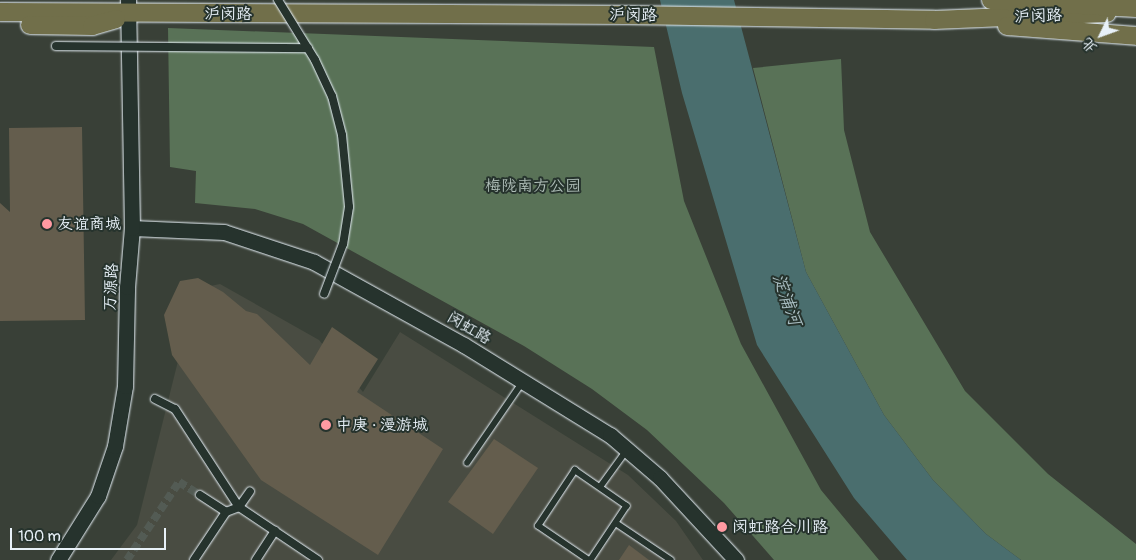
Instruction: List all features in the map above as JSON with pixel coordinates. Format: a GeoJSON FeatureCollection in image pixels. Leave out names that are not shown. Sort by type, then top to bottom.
{"type":"FeatureCollection","features":[{"type":"Feature","properties":{"kind":"main road"},"geometry":{"type":"LineString","coordinates":[[991,0],[1136,10]]}},
{"type":"Feature","properties":{"kind":"main road","name":"沪闵路"},"geometry":{"type":"LineString","coordinates":[[0,12],[129,7],[934,20],[1136,10]]}},
{"type":"Feature","properties":{"kind":"main road","name":"沪闵路"},"geometry":{"type":"LineString","coordinates":[[0,24],[92,26],[129,7]]}},
{"type":"Feature","properties":{"kind":"main road","name":"万源路"},"geometry":{"type":"LineString","coordinates":[[58,560],[98,496],[114,446],[126,386],[127,287],[132,228],[129,7]]}},
{"type":"Feature","properties":{"kind":"main road"},"geometry":{"type":"LineString","coordinates":[[934,20],[1136,36]]}},
{"type":"Feature","properties":{"kind":"main road","name":"闵虹路"},"geometry":{"type":"LineString","coordinates":[[132,228],[224,232],[314,262],[523,381],[610,435],[660,478],[736,560]]}},
{"type":"Feature","properties":{"kind":"street"},"geometry":{"type":"LineString","coordinates":[[278,0],[308,48],[332,96],[347,172],[349,207],[343,244],[324,294]]}},
{"type":"Feature","properties":{"kind":"street"},"geometry":{"type":"LineString","coordinates":[[56,46],[308,48]]}},
{"type":"Feature","properties":{"kind":"street"},"geometry":{"type":"LineString","coordinates":[[155,399],[175,409],[239,507],[318,560]]}},
{"type":"Feature","properties":{"kind":"street"},"geometry":{"type":"LineString","coordinates":[[194,560],[226,512],[239,507],[250,491]]}},
{"type":"Feature","properties":{"kind":"street"},"geometry":{"type":"LineString","coordinates":[[200,495],[226,512]]}},
{"type":"Feature","properties":{"kind":"street"},"geometry":{"type":"LineString","coordinates":[[256,560],[275,531]]}},
{"type":"Feature","properties":{"kind":"lane"},"geometry":{"type":"LineString","coordinates":[[467,464],[523,381]]}},
{"type":"Feature","properties":{"kind":"lane"},"geometry":{"type":"LineString","coordinates":[[600,487],[627,450]]}},
{"type":"Feature","properties":{"kind":"lane"},"geometry":{"type":"LineString","coordinates":[[574,470],[627,506],[616,523],[590,560],[538,526],[574,470]]}},
{"type":"Feature","properties":{"kind":"lane"},"geometry":{"type":"LineString","coordinates":[[616,523],[671,560]]}},
{"type":"Feature","properties":{"kind":"shaded area"},"geometry":{"type":"Polygon","coordinates":[[[220,284],[319,340],[363,392],[400,332],[628,475],[676,521],[703,560],[111,560],[137,525],[181,349],[186,291],[220,284]]]}},
{"type":"Feature","properties":{"kind":"green space","name":"梅陇南方公园"},"geometry":{"type":"Polygon","coordinates":[[[168,28],[654,47],[684,201],[741,344],[821,490],[879,560],[774,560],[724,503],[647,430],[592,389],[524,346],[303,224],[255,209],[195,203],[196,171],[170,167],[168,28]]]}},
{"type":"Feature","properties":{"kind":"green space"},"geometry":{"type":"Polygon","coordinates":[[[841,59],[844,130],[870,232],[965,391],[1048,474],[1136,544],[1136,560],[1021,560],[986,534],[933,480],[884,415],[806,272],[753,68],[841,59]]]}},
{"type":"Feature","properties":{"kind":"water","name":"淀浦河"},"geometry":{"type":"Polygon","coordinates":[[[660,0],[734,0],[806,272],[884,415],[933,480],[986,534],[1021,560],[907,560],[854,498],[757,345],[682,93],[660,0]]]}},
{"type":"Feature","properties":{"kind":"building","name":"友谊商城"},"geometry":{"type":"Polygon","coordinates":[[[82,127],[85,320],[0,321],[0,203],[10,212],[9,128],[82,127]]]}},
{"type":"Feature","properties":{"kind":"building"},"geometry":{"type":"Polygon","coordinates":[[[198,278],[223,292],[246,311],[257,314],[310,365],[332,327],[378,359],[357,392],[443,449],[378,555],[261,480],[172,355],[164,315],[180,281],[198,278]]]}},
{"type":"Feature","properties":{"kind":"building"},"geometry":{"type":"Polygon","coordinates":[[[494,439],[538,468],[493,534],[448,502],[494,439]]]}},
{"type":"Feature","properties":{"kind":"building"},"geometry":{"type":"Polygon","coordinates":[[[629,545],[649,560],[619,560],[629,545]]]}},
{"type":"Feature","properties":{"kind":"tunnel"},"geometry":{"type":"LineString","coordinates":[[127,560],[179,482],[200,495]]}},
{"type":"Feature","properties":{"kind":"place","name":"友谊商城"},"geometry":{"type":"Point","coordinates":[47,224]}},
{"type":"Feature","properties":{"kind":"place","name":"中庚 · 漫游城"},"geometry":{"type":"Point","coordinates":[326,425]}},
{"type":"Feature","properties":{"kind":"place","name":"闵虹路合川路"},"geometry":{"type":"Point","coordinates":[722,527]}}]}
